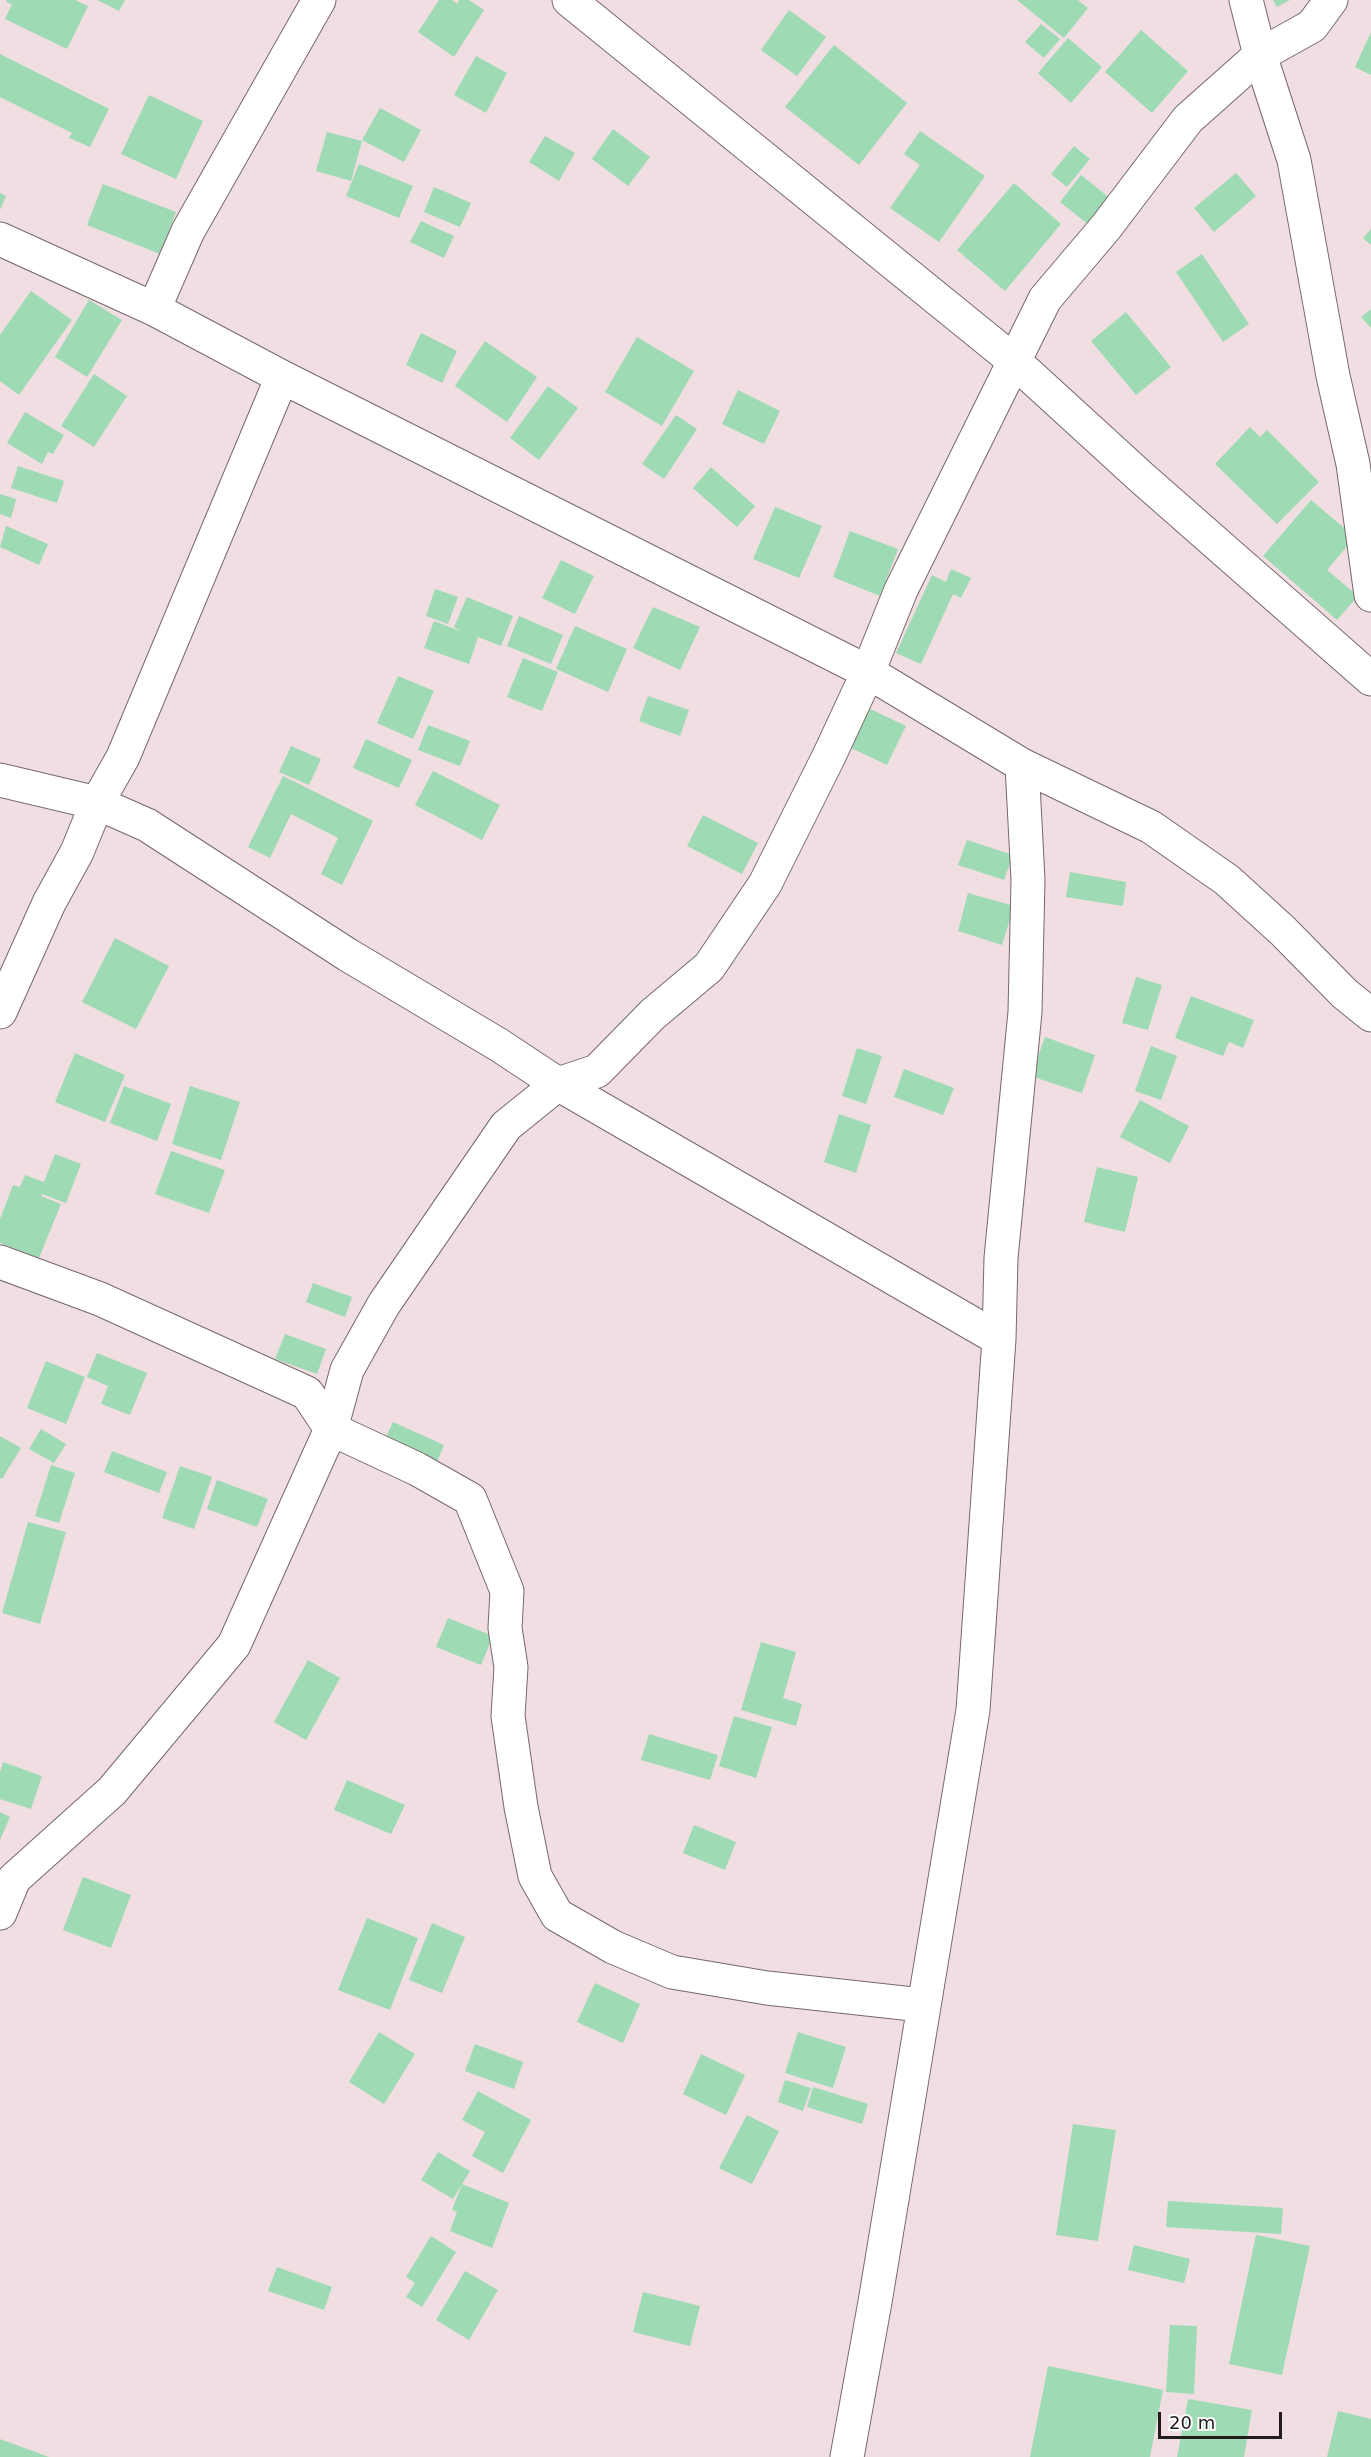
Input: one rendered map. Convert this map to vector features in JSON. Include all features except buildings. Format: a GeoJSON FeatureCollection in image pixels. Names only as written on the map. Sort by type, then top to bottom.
{"type":"FeatureCollection","features":[{"type":"Feature","properties":{"kind":"street"},"geometry":{"type":"LineString","coordinates":[[154,309],[188,231],[320,0]]}},
{"type":"Feature","properties":{"kind":"street"},"geometry":{"type":"LineString","coordinates":[[570,0],[1014,361],[1142,478],[1371,679]]}},
{"type":"Feature","properties":{"kind":"street"},"geometry":{"type":"LineString","coordinates":[[1246,0],[1260,55],[1294,160],[1334,376],[1353,464],[1371,595]]}},
{"type":"Feature","properties":{"kind":"street"},"geometry":{"type":"LineString","coordinates":[[0,1913],[14,1879],[111,1791],[234,1644],[331,1430],[347,1370],[384,1304],[506,1126],[558,1084],[597,1071],[653,1014],[709,967],[765,884],[829,756],[868,672],[902,590],[1046,299],[1106,227],[1188,119],[1260,55],[1312,26],[1331,0]]}},
{"type":"Feature","properties":{"kind":"street"},"geometry":{"type":"LineString","coordinates":[[0,239],[154,309],[282,377],[868,672],[1022,765],[1151,827],[1227,880],[1283,931],[1345,994],[1371,1015]]}},
{"type":"Feature","properties":{"kind":"street"},"geometry":{"type":"LineString","coordinates":[[0,1012],[49,903],[77,852],[97,803],[123,757],[282,377]]}},
{"type":"Feature","properties":{"kind":"street"},"geometry":{"type":"LineString","coordinates":[[847,2457],[875,2302],[922,2005],[973,1710],[999,1339],[1003,1235],[1025,1012],[1028,880],[1022,765]]}},
{"type":"Feature","properties":{"kind":"street"},"geometry":{"type":"LineString","coordinates":[[0,780],[97,803],[147,825],[348,955],[499,1045],[558,1084],[999,1339]]}},
{"type":"Feature","properties":{"kind":"street"},"geometry":{"type":"LineString","coordinates":[[0,1262],[100,1299],[307,1393],[331,1430],[417,1469],[470,1499],[507,1591],[505,1628],[511,1667],[508,1716],[521,1807],[534,1876],[557,1915],[613,1947],[672,1972],[767,1989],[922,2005]]}}]}
